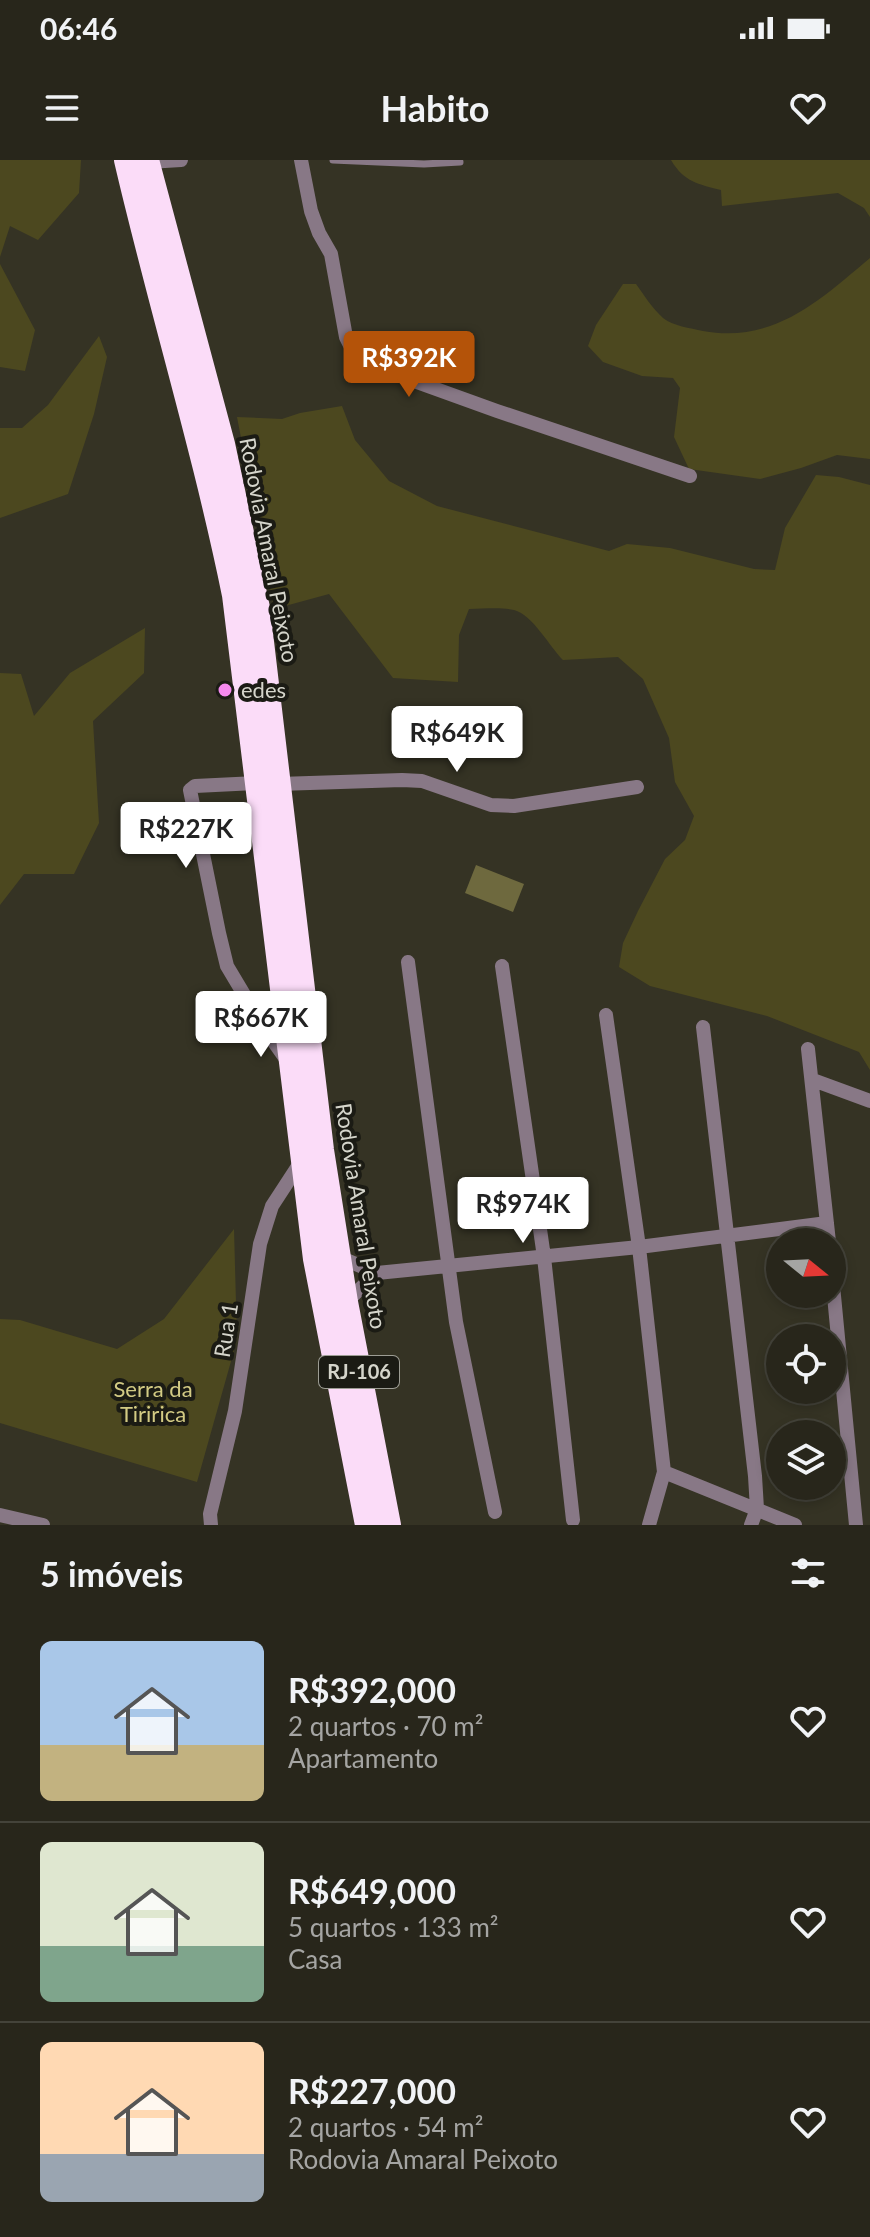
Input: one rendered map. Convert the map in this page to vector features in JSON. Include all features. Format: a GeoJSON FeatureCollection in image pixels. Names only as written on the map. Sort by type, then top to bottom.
{"type":"FeatureCollection","features":[{"type":"Feature","properties":{"kind":"highway","name":"Rodovia Amaral Peixoto"},"geometry":{"type":"LineString","coordinates":[[140,161],[234,595],[268,783],[346,1302],[389,1525]]}},
{"type":"Feature","properties":{"kind":"highway","name":"Rodovia Amaral Peixoto"},"geometry":{"type":"LineString","coordinates":[[268,783],[284,1008],[315,1259],[367,1525]]}},
{"type":"Feature","properties":{"kind":"street"},"geometry":{"type":"LineString","coordinates":[[140,161],[181,160]]}},
{"type":"Feature","properties":{"kind":"street"},"geometry":{"type":"LineString","coordinates":[[301,160],[311,211],[331,254],[346,337],[355,355],[364,363],[690,476]]}},
{"type":"Feature","properties":{"kind":"street"},"geometry":{"type":"LineString","coordinates":[[291,1066],[227,966],[190,790],[195,786],[268,783],[422,781],[491,805],[514,806],[637,787]]}},
{"type":"Feature","properties":{"kind":"street"},"geometry":{"type":"LineString","coordinates":[[408,962],[456,1322],[495,1512]]}},
{"type":"Feature","properties":{"kind":"street"},"geometry":{"type":"LineString","coordinates":[[502,966],[544,1257],[573,1520]]}},
{"type":"Feature","properties":{"kind":"street"},"geometry":{"type":"LineString","coordinates":[[264,1028],[284,1008]]}},
{"type":"Feature","properties":{"kind":"street"},"geometry":{"type":"LineString","coordinates":[[606,1015],[639,1247],[664,1472],[649,1525]]}},
{"type":"Feature","properties":{"kind":"street"},"geometry":{"type":"LineString","coordinates":[[703,1027],[757,1509],[751,1525]]}},
{"type":"Feature","properties":{"kind":"street"},"geometry":{"type":"LineString","coordinates":[[808,1049],[828,1228]]}},
{"type":"Feature","properties":{"kind":"street"},"geometry":{"type":"LineString","coordinates":[[813,1080],[870,1101]]}},
{"type":"Feature","properties":{"kind":"street","name":"Rua 1"},"geometry":{"type":"LineString","coordinates":[[208,1521],[235,1411],[260,1244],[272,1206],[302,1159]]}},
{"type":"Feature","properties":{"kind":"street"},"geometry":{"type":"LineString","coordinates":[[339,1257],[377,1273],[639,1247],[827,1223]]}},
{"type":"Feature","properties":{"kind":"street"},"geometry":{"type":"LineString","coordinates":[[346,1302],[377,1273]]}},
{"type":"Feature","properties":{"kind":"street"},"geometry":{"type":"LineString","coordinates":[[835,1308],[856,1525]]}},
{"type":"Feature","properties":{"kind":"street"},"geometry":{"type":"LineString","coordinates":[[664,1472],[795,1525]]}},
{"type":"Feature","properties":{"kind":"street"},"geometry":{"type":"LineString","coordinates":[[0,1515],[43,1525]]}},
{"type":"Feature","properties":{"kind":"lane"},"geometry":{"type":"LineString","coordinates":[[333,160],[424,164],[460,162]]}},
{"type":"Feature","properties":{"kind":"green space"},"geometry":{"type":"Polygon","coordinates":[[[0,160],[81,160],[79,193],[38,240],[10,226],[0,257],[0,160]]]}},
{"type":"Feature","properties":{"kind":"green space"},"geometry":{"type":"Polygon","coordinates":[[[671,160],[870,160],[870,217],[864,208],[838,193],[722,206],[721,190],[686,178],[671,160]]]}},
{"type":"Feature","properties":{"kind":"green space"},"geometry":{"type":"Polygon","coordinates":[[[870,258],[870,459],[837,455],[760,479],[689,469],[674,437],[680,388],[673,378],[642,376],[603,362],[588,346],[596,325],[623,284],[636,284],[659,314],[677,325],[703,331],[752,331],[774,325],[814,303],[870,258]]]}},
{"type":"Feature","properties":{"kind":"green space"},"geometry":{"type":"Polygon","coordinates":[[[0,264],[35,330],[25,371],[0,367],[0,264]]]}},
{"type":"Feature","properties":{"kind":"green space"},"geometry":{"type":"Polygon","coordinates":[[[99,336],[107,357],[94,414],[68,494],[0,518],[0,428],[22,428],[48,405],[99,336]]]}},
{"type":"Feature","properties":{"kind":"green space"},"geometry":{"type":"Polygon","coordinates":[[[342,406],[355,440],[389,481],[437,506],[609,551],[627,544],[670,548],[754,569],[775,570],[785,528],[816,475],[870,485],[870,1070],[859,1052],[767,1016],[650,986],[619,967],[623,943],[638,911],[665,859],[685,840],[694,816],[675,782],[669,738],[643,679],[618,657],[563,660],[521,613],[503,609],[469,609],[459,635],[458,682],[393,678],[329,594],[274,609],[237,417],[282,419],[342,406]]]}},
{"type":"Feature","properties":{"kind":"green space"},"geometry":{"type":"Polygon","coordinates":[[[145,628],[144,673],[93,721],[99,823],[74,874],[24,874],[0,905],[0,673],[21,674],[34,716],[70,673],[145,628]]]}},
{"type":"Feature","properties":{"kind":"green space","name":"Serra da Tiririca"},"geometry":{"type":"Polygon","coordinates":[[[234,1229],[237,1340],[197,1482],[0,1423],[0,1319],[20,1320],[117,1349],[164,1319],[234,1229]]]}},
{"type":"Feature","properties":{"kind":"shaded area"},"geometry":{"type":"Polygon","coordinates":[[[476,865],[524,884],[513,912],[465,893],[476,865]]]}},
{"type":"Feature","properties":{"kind":"place","name":"edes"},"geometry":{"type":"Point","coordinates":[225,690]}}]}
